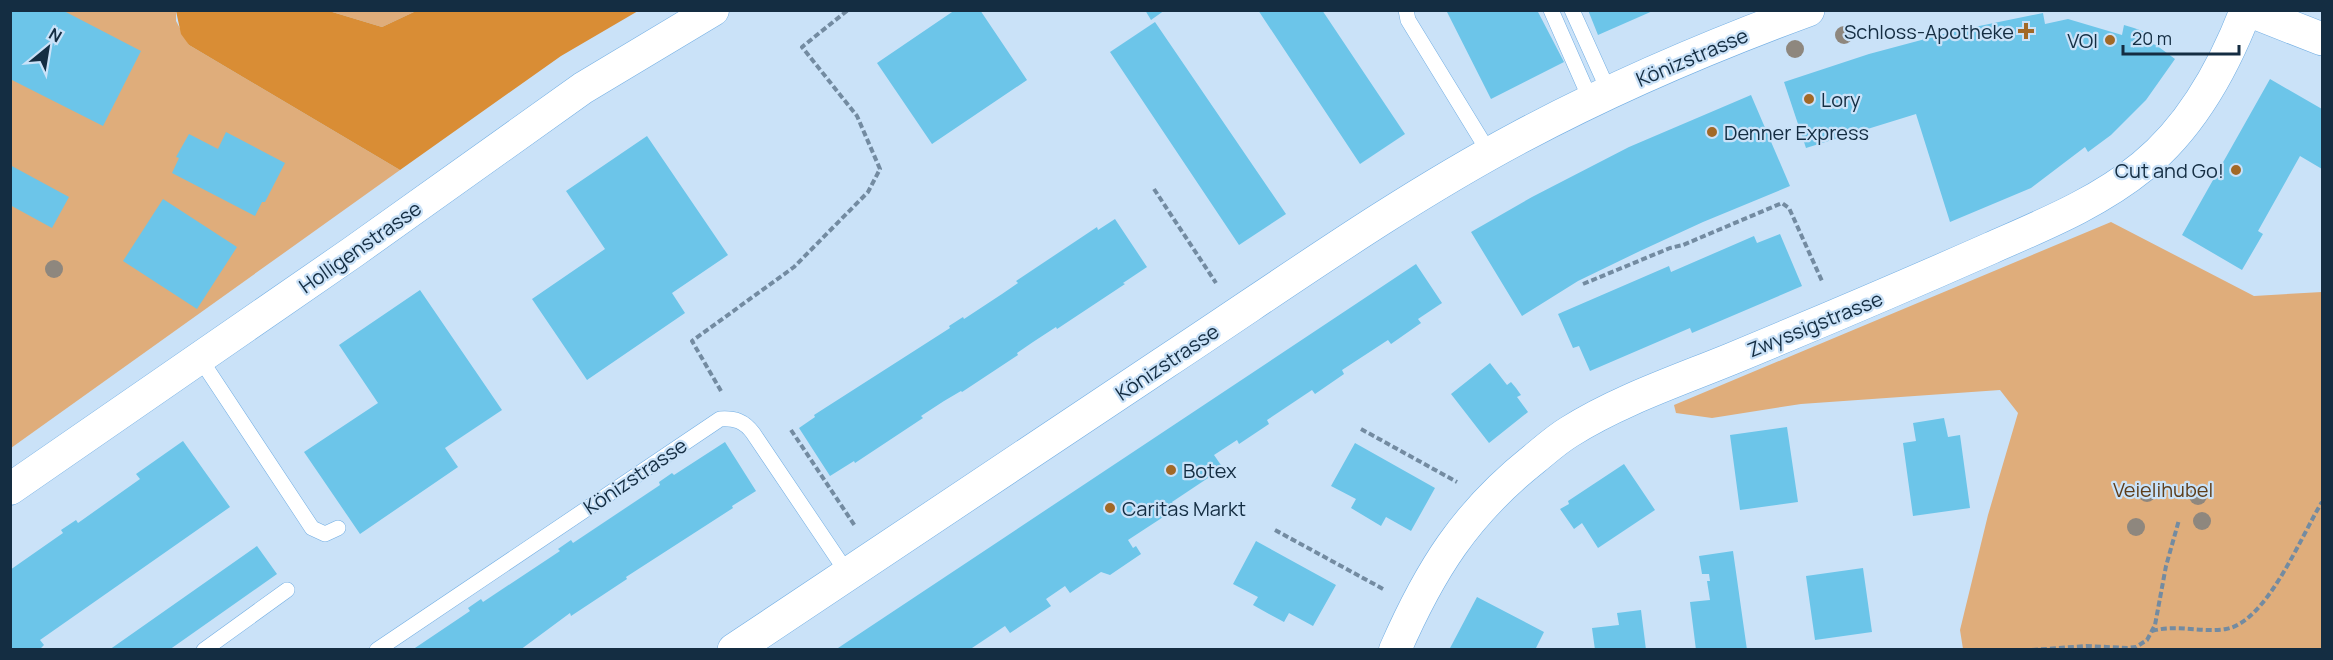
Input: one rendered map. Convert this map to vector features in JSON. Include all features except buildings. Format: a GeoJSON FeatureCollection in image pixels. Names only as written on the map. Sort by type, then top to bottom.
{"type":"FeatureCollection","features":[{"type":"Feature","properties":{"kind":"main road","name":"Könizstrasse"},"geometry":{"type":"LineString","coordinates":[[734,650],[1331,252],[1490,154],[1600,97],[1696,54],[1808,10]]}},
{"type":"Feature","properties":{"kind":"main road"},"geometry":{"type":"LineString","coordinates":[[2247,10],[2322,39]]}},
{"type":"Feature","properties":{"kind":"street","name":"Holligenstrasse"},"geometry":{"type":"LineString","coordinates":[[10,489],[362,245],[583,88],[713,10]]}},
{"type":"Feature","properties":{"kind":"street","name":"Zwyssigstrasse"},"geometry":{"type":"LineString","coordinates":[[1395,650],[1413,607],[1431,574],[1467,522],[1510,477],[1568,432],[1630,400],[1897,290],[2093,200],[2145,165],[2186,120],[2230,50],[2247,10]]}},
{"type":"Feature","properties":{"kind":"lane"},"geometry":{"type":"LineString","coordinates":[[1406,10],[1408,20],[1490,154]]}},
{"type":"Feature","properties":{"kind":"lane"},"geometry":{"type":"LineString","coordinates":[[1551,10],[1600,97]]}},
{"type":"Feature","properties":{"kind":"lane"},"geometry":{"type":"LineString","coordinates":[[1572,10],[1600,97]]}},
{"type":"Feature","properties":{"kind":"lane"},"geometry":{"type":"LineString","coordinates":[[199,357],[312,528],[325,534],[338,528]]}},
{"type":"Feature","properties":{"kind":"lane","name":"Könizstrasse"},"geometry":{"type":"LineString","coordinates":[[377,650],[720,419],[738,420]]}},
{"type":"Feature","properties":{"kind":"lane"},"geometry":{"type":"LineString","coordinates":[[738,420],[753,433],[848,574]]}},
{"type":"Feature","properties":{"kind":"lane"},"geometry":{"type":"LineString","coordinates":[[204,650],[287,590]]}},
{"type":"Feature","properties":{"kind":"path"},"geometry":{"type":"LineString","coordinates":[[738,420],[692,341],[794,267],[868,192],[880,169],[857,116],[802,47],[848,10]]}},
{"type":"Feature","properties":{"kind":"path"},"geometry":{"type":"LineString","coordinates":[[1154,189],[1220,289]]}},
{"type":"Feature","properties":{"kind":"path"},"geometry":{"type":"LineString","coordinates":[[1582,284],[1670,248],[1683,245],[1782,202],[1789,208],[1823,284]]}},
{"type":"Feature","properties":{"kind":"path"},"geometry":{"type":"LineString","coordinates":[[1361,429],[1446,476]]}},
{"type":"Feature","properties":{"kind":"path"},"geometry":{"type":"LineString","coordinates":[[790,430],[857,529]]}},
{"type":"Feature","properties":{"kind":"path"},"geometry":{"type":"LineString","coordinates":[[2152,631],[2178,627],[2216,630],[2230,628],[2252,616],[2275,586],[2322,502]]}},
{"type":"Feature","properties":{"kind":"path"},"geometry":{"type":"LineString","coordinates":[[2032,650],[2086,646],[2127,648],[2136,647],[2147,640],[2152,631],[2179,520]]}},
{"type":"Feature","properties":{"kind":"path"},"geometry":{"type":"LineString","coordinates":[[1275,530],[1392,594]]}},
{"type":"Feature","properties":{"kind":"green space"},"geometry":{"type":"Polygon","coordinates":[[[11,11],[176,11],[176,21],[189,45],[400,170],[11,448],[11,11]]]}},
{"type":"Feature","properties":{"kind":"green space"},"geometry":{"type":"Polygon","coordinates":[[[329,11],[416,11],[382,27],[329,11]]]}},
{"type":"Feature","properties":{"kind":"green space","name":"Veielihubel"},"geometry":{"type":"Polygon","coordinates":[[[2111,222],[2254,296],[2322,292],[2322,649],[1963,649],[1960,630],[1988,515],[2018,413],[2000,390],[1801,404],[1712,418],[1676,413],[1674,405],[2111,222]]]}},
{"type":"Feature","properties":{"kind":"shaded area"},"geometry":{"type":"Polygon","coordinates":[[[176,11],[329,11],[382,27],[416,11],[638,11],[561,56],[400,170],[189,45],[181,34],[176,11]]]}},
{"type":"Feature","properties":{"kind":"place","name":"Schloss-Apotheke"},"geometry":{"type":"Point","coordinates":[2026,31]}},
{"type":"Feature","properties":{"kind":"place","name":"VOI"},"geometry":{"type":"Point","coordinates":[2110,40]}},
{"type":"Feature","properties":{"kind":"place","name":"Lory"},"geometry":{"type":"Point","coordinates":[1809,99]}},
{"type":"Feature","properties":{"kind":"place","name":"Denner Express"},"geometry":{"type":"Point","coordinates":[1712,132]}},
{"type":"Feature","properties":{"kind":"place","name":"Cut and Go!"},"geometry":{"type":"Point","coordinates":[2236,170]}},
{"type":"Feature","properties":{"kind":"place","name":"Botex"},"geometry":{"type":"Point","coordinates":[1171,470]}},
{"type":"Feature","properties":{"kind":"place","name":"Caritas Markt"},"geometry":{"type":"Point","coordinates":[1110,508]}}]}
